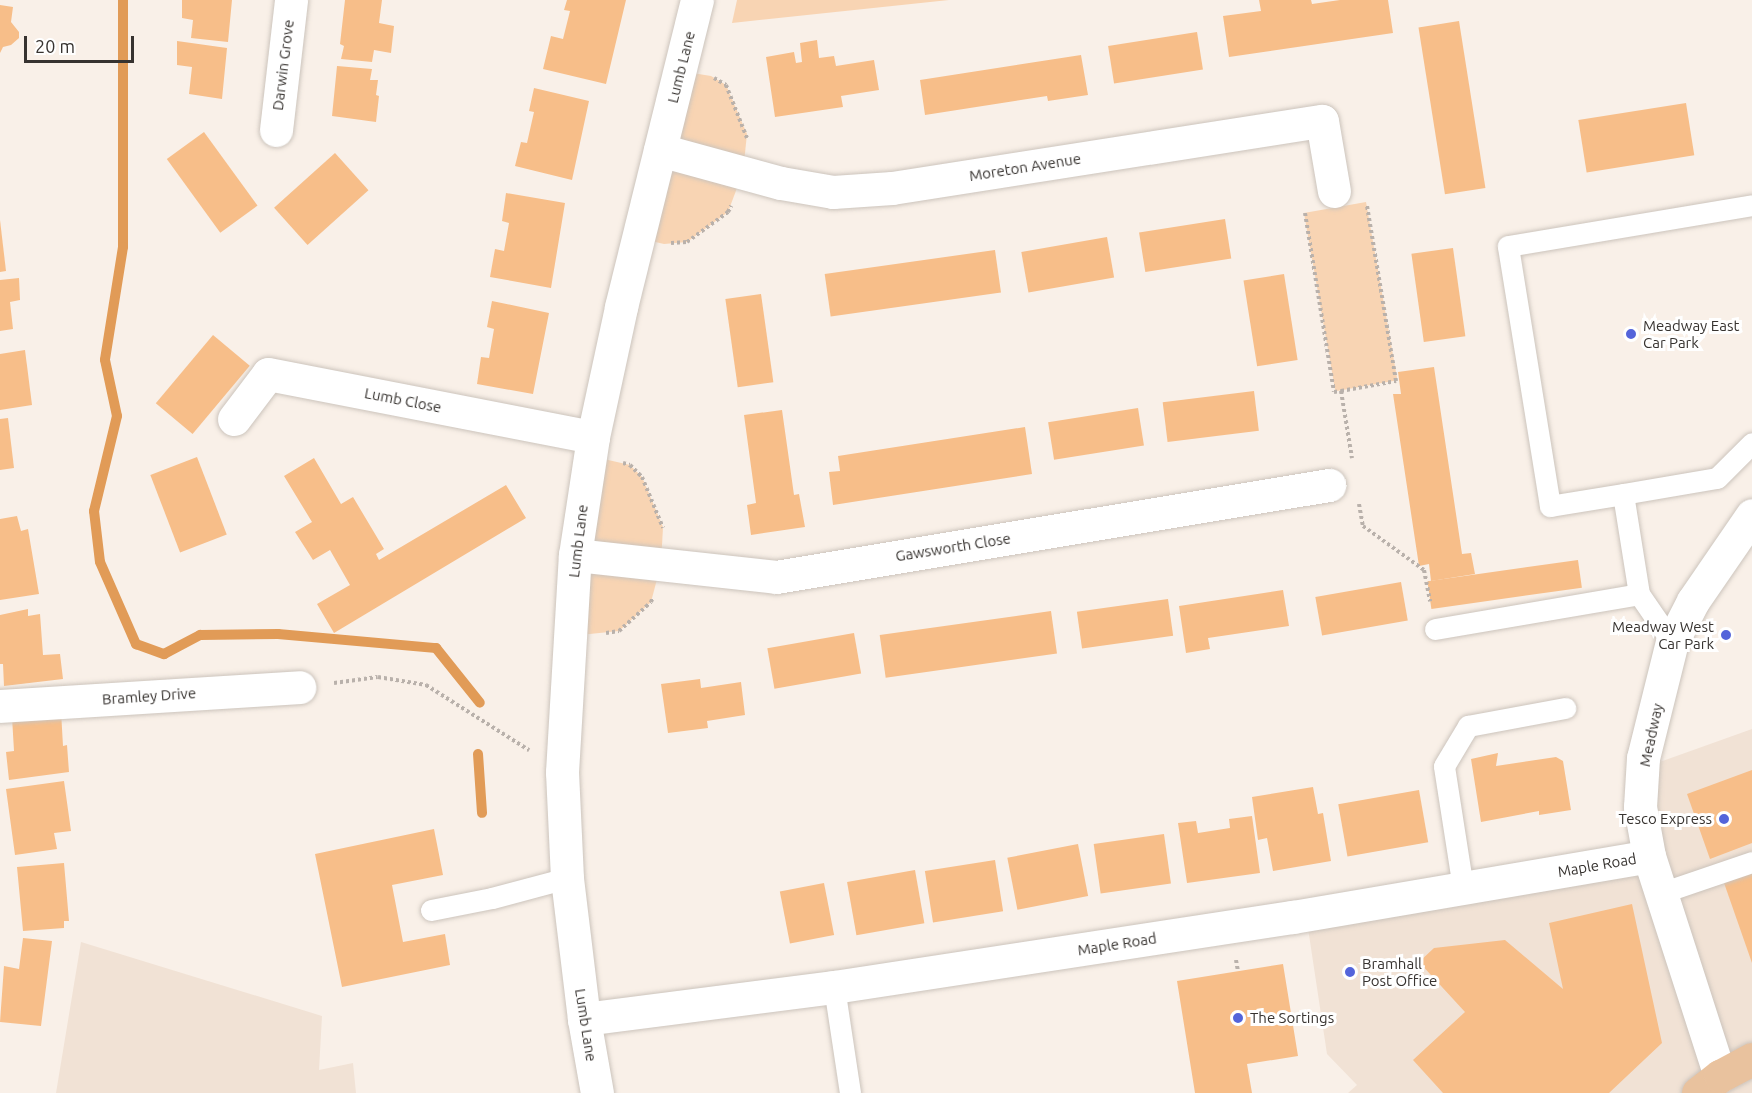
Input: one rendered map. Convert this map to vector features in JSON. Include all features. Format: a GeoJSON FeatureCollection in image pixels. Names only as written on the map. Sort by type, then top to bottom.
{"type":"FeatureCollection","features":[{"type":"Feature","properties":{"kind":"main road"},"geometry":{"type":"LineString","coordinates":[[1709,1084],[1752,1059]]}},
{"type":"Feature","properties":{"kind":"street","name":"Darwin Grove"},"geometry":{"type":"LineString","coordinates":[[276,130],[291,0]]}},
{"type":"Feature","properties":{"kind":"street","name":"Lumb Lane"},"geometry":{"type":"LineString","coordinates":[[597,1093],[584,1019],[567,878],[562,772],[575,555],[593,436],[621,307],[697,0]]}},
{"type":"Feature","properties":{"kind":"street","name":"Moreton Avenue"},"geometry":{"type":"LineString","coordinates":[[660,150],[781,183],[833,192],[892,188],[1322,121],[1335,201]]}},
{"type":"Feature","properties":{"kind":"street","name":"Lumb Close"},"geometry":{"type":"LineString","coordinates":[[234,419],[268,374],[593,436]]}},
{"type":"Feature","properties":{"kind":"street","name":"Gawsworth Close"},"geometry":{"type":"LineString","coordinates":[[575,555],[776,577],[1347,482]]}},
{"type":"Feature","properties":{"kind":"street","name":"Meadway"},"geometry":{"type":"LineString","coordinates":[[1709,1084],[1661,893],[1649,856],[1640,807],[1643,758],[1672,642],[1693,601],[1752,515]]}},
{"type":"Feature","properties":{"kind":"street","name":"Bramley Drive"},"geometry":{"type":"LineString","coordinates":[[0,706],[299,687]]}},
{"type":"Feature","properties":{"kind":"street","name":"Maple Road"},"geometry":{"type":"LineString","coordinates":[[584,1019],[834,987],[1293,917],[1649,856]]}},
{"type":"Feature","properties":{"kind":"lane"},"geometry":{"type":"LineString","coordinates":[[1752,205],[1508,246],[1550,506],[1717,478],[1752,443]]}},
{"type":"Feature","properties":{"kind":"lane"},"geometry":{"type":"LineString","coordinates":[[1623,494],[1639,594],[1672,642]]}},
{"type":"Feature","properties":{"kind":"lane"},"geometry":{"type":"LineString","coordinates":[[1435,629],[1639,594]]}},
{"type":"Feature","properties":{"kind":"lane"},"geometry":{"type":"LineString","coordinates":[[1463,888],[1444,766],[1468,726],[1565,708]]}},
{"type":"Feature","properties":{"kind":"lane"},"geometry":{"type":"LineString","coordinates":[[1661,893],[1752,862]]}},
{"type":"Feature","properties":{"kind":"lane"},"geometry":{"type":"LineString","coordinates":[[431,910],[492,898],[567,878]]}},
{"type":"Feature","properties":{"kind":"lane"},"geometry":{"type":"LineString","coordinates":[[834,987],[850,1093]]}},
{"type":"Feature","properties":{"kind":"path"},"geometry":{"type":"LineString","coordinates":[[1335,201],[1366,202],[1396,381],[1334,392],[1304,211],[1335,201]]}},
{"type":"Feature","properties":{"kind":"path"},"geometry":{"type":"LineString","coordinates":[[1341,391],[1347,482],[1363,526],[1424,570],[1435,629]]}},
{"type":"Feature","properties":{"kind":"path"},"geometry":{"type":"LineString","coordinates":[[299,687],[378,678],[426,685],[562,772]]}},
{"type":"Feature","properties":{"kind":"shaded area"},"geometry":{"type":"Polygon","coordinates":[[[737,0],[949,0],[732,23],[737,0]]]}},
{"type":"Feature","properties":{"kind":"shaded area"},"geometry":{"type":"Polygon","coordinates":[[[680,71],[711,76],[726,85],[747,134],[743,172],[728,212],[687,242],[664,244],[638,238],[680,71]]]}},
{"type":"Feature","properties":{"kind":"shaded area"},"geometry":{"type":"Polygon","coordinates":[[[1366,202],[1397,380],[1335,391],[1304,213],[1366,202]]]}},
{"type":"Feature","properties":{"kind":"shaded area"},"geometry":{"type":"Polygon","coordinates":[[[591,456],[630,465],[642,477],[663,527],[661,564],[651,602],[619,631],[570,636],[591,456]]]}},
{"type":"Feature","properties":{"kind":"shaded area"},"geometry":{"type":"Polygon","coordinates":[[[1752,729],[1752,1093],[1348,1093],[1357,1085],[1327,1054],[1306,915],[1648,856],[1643,768],[1752,729]]]}},
{"type":"Feature","properties":{"kind":"shaded area"},"geometry":{"type":"Polygon","coordinates":[[[81,942],[322,1016],[319,1070],[353,1063],[356,1093],[56,1093],[81,942]]]}},
{"type":"Feature","properties":{"kind":"building"},"geometry":{"type":"Polygon","coordinates":[[[182,0],[232,0],[228,42],[191,38],[193,20],[182,18],[182,0]]]}},
{"type":"Feature","properties":{"kind":"building"},"geometry":{"type":"Polygon","coordinates":[[[345,0],[382,0],[379,23],[394,26],[391,53],[374,50],[372,62],[341,59],[344,46],[340,44],[345,0]]]}},
{"type":"Feature","properties":{"kind":"building"},"geometry":{"type":"Polygon","coordinates":[[[567,0],[626,0],[606,84],[543,69],[551,36],[563,39],[570,11],[564,10],[567,0]]]}},
{"type":"Feature","properties":{"kind":"building"},"geometry":{"type":"Polygon","coordinates":[[[1259,0],[1311,0],[1312,4],[1340,0],[1388,0],[1393,33],[1229,57],[1223,16],[1261,11],[1259,0]]]}},
{"type":"Feature","properties":{"kind":"building"},"geometry":{"type":"Polygon","coordinates":[[[0,5],[13,7],[11,22],[19,32],[19,38],[11,45],[3,47],[0,53],[0,5]]]}},
{"type":"Feature","properties":{"kind":"building"},"geometry":{"type":"Polygon","coordinates":[[[1459,21],[1485,188],[1445,194],[1419,27],[1459,21]]]}},
{"type":"Feature","properties":{"kind":"building"},"geometry":{"type":"Polygon","coordinates":[[[1197,32],[1203,70],[1114,84],[1108,46],[1197,32]]]}},
{"type":"Feature","properties":{"kind":"building"},"geometry":{"type":"Polygon","coordinates":[[[817,40],[819,58],[834,56],[836,66],[874,60],[879,90],[841,96],[843,107],[775,117],[766,57],[794,52],[796,63],[802,62],[800,43],[817,40]]]}},
{"type":"Feature","properties":{"kind":"building"},"geometry":{"type":"Polygon","coordinates":[[[177,41],[227,48],[222,99],[189,94],[192,67],[177,65],[177,41]]]}},
{"type":"Feature","properties":{"kind":"building"},"geometry":{"type":"Polygon","coordinates":[[[1081,55],[1088,95],[1048,101],[1047,96],[925,115],[920,80],[1081,55]]]}},
{"type":"Feature","properties":{"kind":"building"},"geometry":{"type":"Polygon","coordinates":[[[337,66],[372,69],[370,80],[378,80],[376,122],[332,116],[337,66]]]}},
{"type":"Feature","properties":{"kind":"building"},"geometry":{"type":"Polygon","coordinates":[[[534,88],[589,101],[572,180],[515,166],[521,142],[527,143],[534,112],[529,111],[534,88]]]}},
{"type":"Feature","properties":{"kind":"building"},"geometry":{"type":"Polygon","coordinates":[[[1686,103],[1694,155],[1587,172],[1578,120],[1686,103]]]}},
{"type":"Feature","properties":{"kind":"building"},"geometry":{"type":"Polygon","coordinates":[[[204,132],[257,206],[220,233],[167,159],[204,132]]]}},
{"type":"Feature","properties":{"kind":"building"},"geometry":{"type":"Polygon","coordinates":[[[335,153],[368,190],[308,245],[274,208],[335,153]]]}},
{"type":"Feature","properties":{"kind":"building"},"geometry":{"type":"Polygon","coordinates":[[[506,193],[565,203],[551,288],[490,277],[495,249],[504,251],[509,223],[502,221],[506,193]]]}},
{"type":"Feature","properties":{"kind":"building"},"geometry":{"type":"Polygon","coordinates":[[[1225,219],[1231,259],[1145,272],[1139,233],[1225,219]]]}},
{"type":"Feature","properties":{"kind":"building"},"geometry":{"type":"Polygon","coordinates":[[[0,220],[6,271],[0,272],[0,220]]]}},
{"type":"Feature","properties":{"kind":"building"},"geometry":{"type":"Polygon","coordinates":[[[1107,237],[1114,277],[1028,292],[1021,252],[1107,237]]]}},
{"type":"Feature","properties":{"kind":"building"},"geometry":{"type":"Polygon","coordinates":[[[1453,248],[1465,336],[1424,342],[1411,254],[1453,248]]]}},
{"type":"Feature","properties":{"kind":"building"},"geometry":{"type":"Polygon","coordinates":[[[995,250],[1001,293],[831,317],[825,274],[995,250]]]}},
{"type":"Feature","properties":{"kind":"building"},"geometry":{"type":"Polygon","coordinates":[[[1284,274],[1298,360],[1257,366],[1244,280],[1284,274]]]}},
{"type":"Feature","properties":{"kind":"building"},"geometry":{"type":"Polygon","coordinates":[[[19,278],[20,300],[10,302],[13,329],[0,331],[0,280],[19,278]]]}},
{"type":"Feature","properties":{"kind":"building"},"geometry":{"type":"Polygon","coordinates":[[[761,294],[773,382],[738,387],[725,299],[761,294]]]}},
{"type":"Feature","properties":{"kind":"building"},"geometry":{"type":"Polygon","coordinates":[[[492,301],[549,313],[533,394],[477,384],[481,357],[489,358],[494,329],[487,327],[492,301]]]}},
{"type":"Feature","properties":{"kind":"building"},"geometry":{"type":"Polygon","coordinates":[[[213,335],[250,366],[193,434],[156,403],[213,335]]]}},
{"type":"Feature","properties":{"kind":"building"},"geometry":{"type":"Polygon","coordinates":[[[25,350],[32,405],[0,410],[0,354],[25,350]]]}},
{"type":"Feature","properties":{"kind":"building"},"geometry":{"type":"Polygon","coordinates":[[[1434,367],[1462,554],[1471,553],[1475,574],[1431,581],[1429,564],[1419,566],[1393,394],[1401,394],[1398,372],[1434,367]]]}},
{"type":"Feature","properties":{"kind":"building"},"geometry":{"type":"Polygon","coordinates":[[[1254,391],[1259,431],[1168,442],[1163,402],[1254,391]]]}},
{"type":"Feature","properties":{"kind":"building"},"geometry":{"type":"Polygon","coordinates":[[[1138,408],[1144,446],[1054,460],[1048,422],[1138,408]]]}},
{"type":"Feature","properties":{"kind":"building"},"geometry":{"type":"Polygon","coordinates":[[[782,410],[794,495],[799,494],[805,527],[751,535],[747,505],[756,503],[744,415],[782,410]]]}},
{"type":"Feature","properties":{"kind":"building"},"geometry":{"type":"Polygon","coordinates":[[[8,418],[14,468],[0,470],[0,419],[8,418]]]}},
{"type":"Feature","properties":{"kind":"building"},"geometry":{"type":"Polygon","coordinates":[[[1025,427],[1032,474],[833,505],[829,472],[840,471],[838,456],[1025,427]]]}},
{"type":"Feature","properties":{"kind":"building"},"geometry":{"type":"Polygon","coordinates":[[[197,457],[227,534],[180,552],[150,475],[197,457]]]}},
{"type":"Feature","properties":{"kind":"building"},"geometry":{"type":"Polygon","coordinates":[[[314,458],[341,504],[353,497],[384,549],[376,554],[379,560],[506,485],[526,518],[334,633],[317,604],[350,585],[330,550],[313,560],[295,532],[312,522],[284,476],[314,458]]]}},
{"type":"Feature","properties":{"kind":"building"},"geometry":{"type":"Polygon","coordinates":[[[17,516],[21,531],[28,529],[39,594],[0,600],[0,519],[17,516]]]}},
{"type":"Feature","properties":{"kind":"building"},"geometry":{"type":"Polygon","coordinates":[[[1578,560],[1582,588],[1431,609],[1427,581],[1578,560]]]}},
{"type":"Feature","properties":{"kind":"building"},"geometry":{"type":"Polygon","coordinates":[[[1401,582],[1408,620],[1322,636],[1315,597],[1401,582]]]}},
{"type":"Feature","properties":{"kind":"building"},"geometry":{"type":"Polygon","coordinates":[[[1283,590],[1289,626],[1208,638],[1210,649],[1186,653],[1179,606],[1283,590]]]}},
{"type":"Feature","properties":{"kind":"building"},"geometry":{"type":"Polygon","coordinates":[[[1168,599],[1173,636],[1082,648],[1077,612],[1168,599]]]}},
{"type":"Feature","properties":{"kind":"building"},"geometry":{"type":"Polygon","coordinates":[[[28,609],[28,616],[40,614],[43,655],[60,654],[63,679],[4,686],[3,664],[0,664],[0,615],[28,609]]]}},
{"type":"Feature","properties":{"kind":"building"},"geometry":{"type":"Polygon","coordinates":[[[1051,611],[1057,654],[886,678],[880,635],[1051,611]]]}},
{"type":"Feature","properties":{"kind":"building"},"geometry":{"type":"Polygon","coordinates":[[[854,633],[861,673],[774,689],[767,648],[854,633]]]}},
{"type":"Feature","properties":{"kind":"building"},"geometry":{"type":"Polygon","coordinates":[[[700,679],[701,688],[741,682],[745,715],[707,721],[708,728],[668,733],[661,684],[700,679]]]}},
{"type":"Feature","properties":{"kind":"building"},"geometry":{"type":"Polygon","coordinates":[[[61,711],[63,746],[67,745],[69,772],[9,780],[6,752],[14,751],[12,717],[61,711]]]}},
{"type":"Feature","properties":{"kind":"building"},"geometry":{"type":"Polygon","coordinates":[[[1498,753],[1496,766],[1556,757],[1563,761],[1571,810],[1539,815],[1539,811],[1481,822],[1471,759],[1498,753]]]}},
{"type":"Feature","properties":{"kind":"building","name":"Tesco Express"},"geometry":{"type":"Polygon","coordinates":[[[1752,770],[1752,843],[1710,859],[1687,794],[1752,770]]]}},
{"type":"Feature","properties":{"kind":"building"},"geometry":{"type":"Polygon","coordinates":[[[64,781],[71,831],[54,833],[57,849],[15,855],[6,789],[64,781]]]}},
{"type":"Feature","properties":{"kind":"building"},"geometry":{"type":"Polygon","coordinates":[[[1313,787],[1318,814],[1323,813],[1331,861],[1273,871],[1267,838],[1258,840],[1252,797],[1313,787]]]}},
{"type":"Feature","properties":{"kind":"building"},"geometry":{"type":"Polygon","coordinates":[[[1419,790],[1428,842],[1347,856],[1338,804],[1419,790]]]}},
{"type":"Feature","properties":{"kind":"building"},"geometry":{"type":"Polygon","coordinates":[[[1252,816],[1260,873],[1187,883],[1178,823],[1196,821],[1198,833],[1230,828],[1229,819],[1252,816]]]}},
{"type":"Feature","properties":{"kind":"building"},"geometry":{"type":"Polygon","coordinates":[[[434,829],[443,875],[392,885],[403,942],[445,934],[450,965],[342,987],[315,854],[434,829]]]}},
{"type":"Feature","properties":{"kind":"building"},"geometry":{"type":"Polygon","coordinates":[[[1164,834],[1171,884],[1101,893],[1094,844],[1164,834]]]}},
{"type":"Feature","properties":{"kind":"building"},"geometry":{"type":"Polygon","coordinates":[[[1078,844],[1088,896],[1017,910],[1007,858],[1078,844]]]}},
{"type":"Feature","properties":{"kind":"building"},"geometry":{"type":"Polygon","coordinates":[[[995,860],[1003,911],[933,922],[925,871],[995,860]]]}},
{"type":"Feature","properties":{"kind":"building"},"geometry":{"type":"Polygon","coordinates":[[[64,863],[69,921],[64,921],[64,928],[23,931],[17,867],[64,863]]]}},
{"type":"Feature","properties":{"kind":"building"},"geometry":{"type":"Polygon","coordinates":[[[915,870],[924,923],[856,935],[847,882],[915,870]]]}},
{"type":"Feature","properties":{"kind":"building"},"geometry":{"type":"Polygon","coordinates":[[[1752,870],[1752,963],[1723,880],[1752,870]]]}},
{"type":"Feature","properties":{"kind":"building"},"geometry":{"type":"Polygon","coordinates":[[[824,883],[834,935],[790,944],[780,892],[824,883]]]}},
{"type":"Feature","properties":{"kind":"building"},"geometry":{"type":"Polygon","coordinates":[[[1632,904],[1662,1043],[1609,1093],[1443,1093],[1413,1060],[1465,1012],[1419,962],[1434,948],[1505,940],[1563,989],[1549,923],[1632,904]]]}},
{"type":"Feature","properties":{"kind":"building"},"geometry":{"type":"Polygon","coordinates":[[[23,938],[52,941],[41,1026],[0,1022],[4,966],[19,969],[23,938]]]}},
{"type":"Feature","properties":{"kind":"building","name":"The Sortings"},"geometry":{"type":"Polygon","coordinates":[[[1283,964],[1298,1056],[1247,1064],[1252,1093],[1195,1093],[1177,981],[1283,964]]]}},
{"type":"Feature","properties":{"kind":"waterway"},"geometry":{"type":"LineString","coordinates":[[123,0],[123,247],[105,360],[117,416],[94,511],[100,562],[136,644],[164,654],[200,635],[278,634],[436,648],[480,703]]}},
{"type":"Feature","properties":{"kind":"waterway"},"geometry":{"type":"LineString","coordinates":[[478,754],[482,813]]}},
{"type":"Feature","properties":{"kind":"place","name":"Meadway East Car Park"},"geometry":{"type":"Point","coordinates":[1631,334]}},
{"type":"Feature","properties":{"kind":"place","name":"Meadway West Car Park"},"geometry":{"type":"Point","coordinates":[1726,635]}},
{"type":"Feature","properties":{"kind":"place","name":"Tesco Express"},"geometry":{"type":"Point","coordinates":[1724,819]}},
{"type":"Feature","properties":{"kind":"place","name":"Bramhall Post Office"},"geometry":{"type":"Point","coordinates":[1350,972]}},
{"type":"Feature","properties":{"kind":"place","name":"The Sortings"},"geometry":{"type":"Point","coordinates":[1238,1018]}}]}
